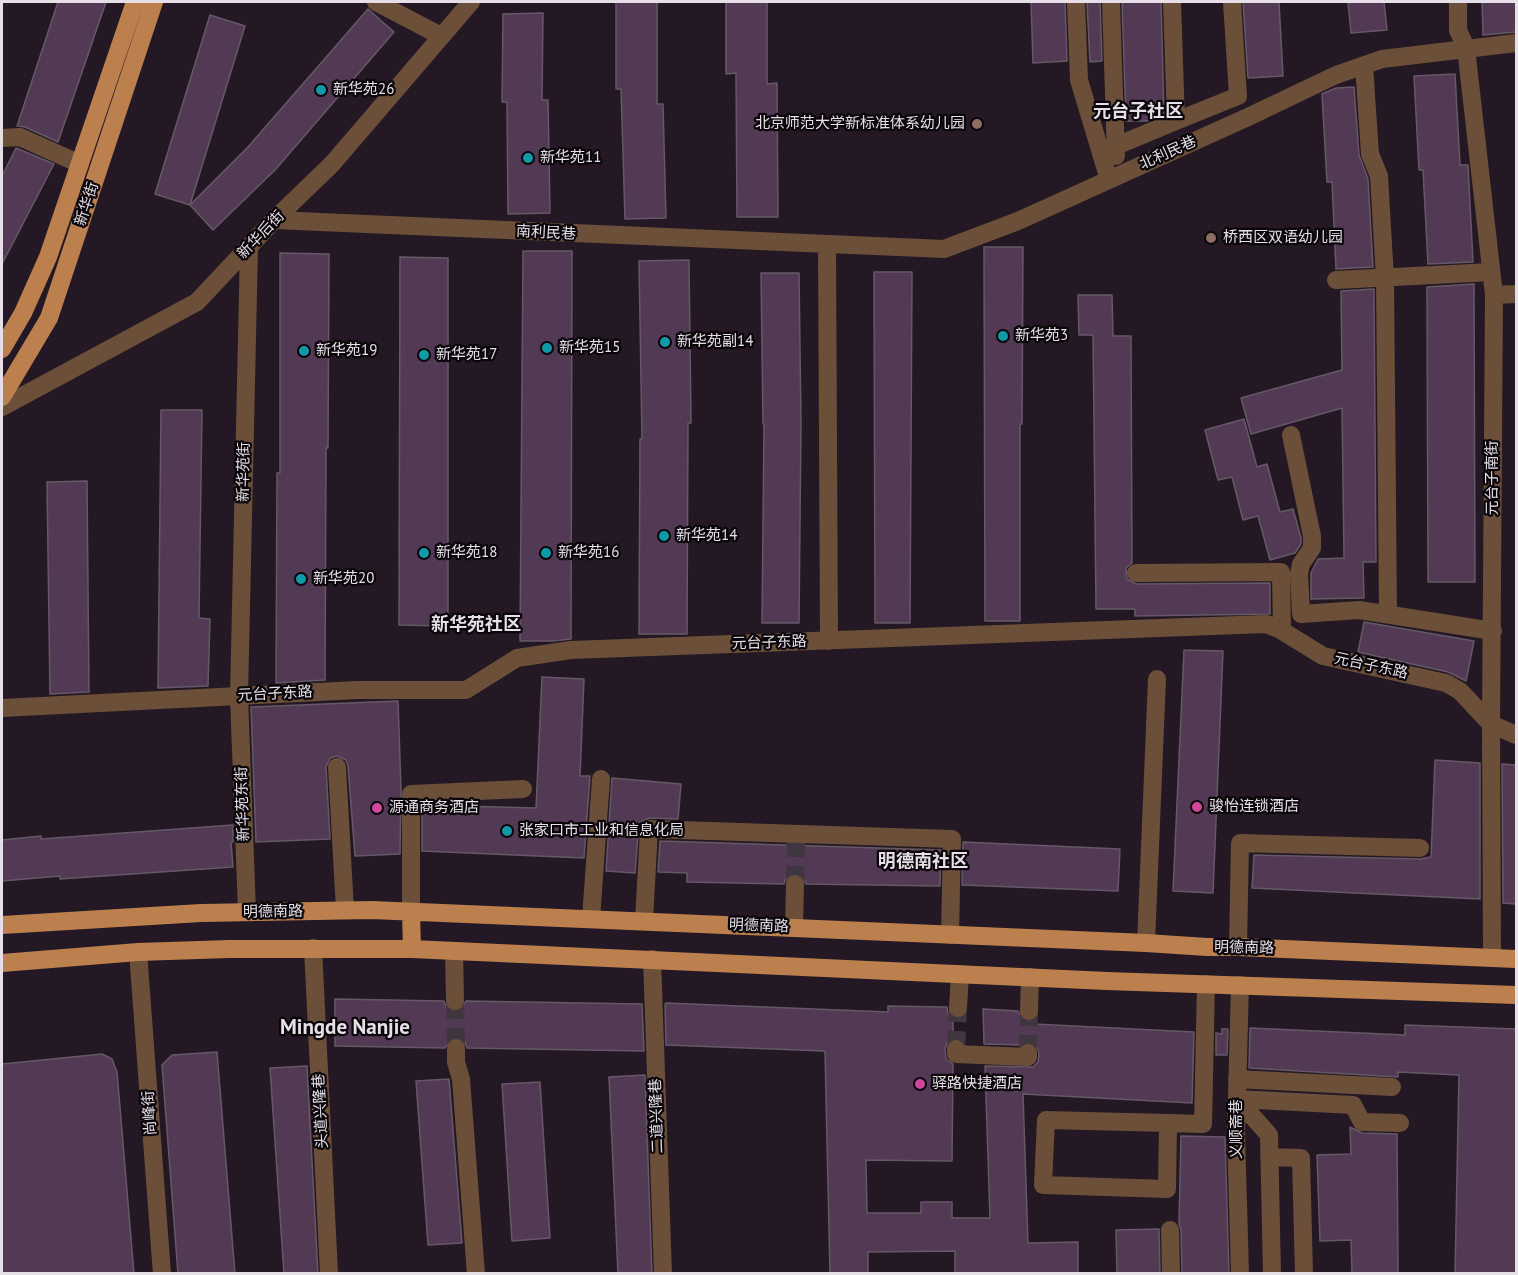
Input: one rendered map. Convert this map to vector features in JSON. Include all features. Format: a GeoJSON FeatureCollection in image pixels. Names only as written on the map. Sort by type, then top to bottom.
{"type":"FeatureCollection","features":[{"type":"Feature","properties":{"kind":"main road","name":"新华街"},"geometry":{"type":"LineString","coordinates":[[2,349],[23,313],[48,257],[135,2]]}},
{"type":"Feature","properties":{"kind":"main road","name":"新华街"},"geometry":{"type":"LineString","coordinates":[[2,397],[49,318],[154,2]]}},
{"type":"Feature","properties":{"kind":"main road","name":"明德南路"},"geometry":{"type":"LineString","coordinates":[[2,925],[247,912],[345,910],[1516,959]]}},
{"type":"Feature","properties":{"kind":"main road"},"geometry":{"type":"LineString","coordinates":[[411,912],[412,949]]}},
{"type":"Feature","properties":{"kind":"main road"},"geometry":{"type":"LineString","coordinates":[[2,963],[138,952],[313,948],[412,949],[1030,977],[1516,995]]}},
{"type":"Feature","properties":{"kind":"street"},"geometry":{"type":"LineString","coordinates":[[376,2],[441,36]]}},
{"type":"Feature","properties":{"kind":"street","name":"新华后街"},"geometry":{"type":"LineString","coordinates":[[2,407],[197,302],[274,220],[332,164],[471,2]]}},
{"type":"Feature","properties":{"kind":"street"},"geometry":{"type":"LineString","coordinates":[[1076,2],[1079,80],[1113,178]]}},
{"type":"Feature","properties":{"kind":"street"},"geometry":{"type":"LineString","coordinates":[[1111,2],[1116,146],[1113,178]]}},
{"type":"Feature","properties":{"kind":"street"},"geometry":{"type":"LineString","coordinates":[[1172,2],[1176,121]]}},
{"type":"Feature","properties":{"kind":"street"},"geometry":{"type":"LineString","coordinates":[[1116,146],[1238,96],[1233,2]]}},
{"type":"Feature","properties":{"kind":"street","name":"元台子南街"},"geometry":{"type":"LineString","coordinates":[[1458,2],[1458,30],[1466,48],[1494,295],[1492,958]]}},
{"type":"Feature","properties":{"kind":"street","name":"北利民巷"},"geometry":{"type":"LineString","coordinates":[[822,245],[944,249],[1018,221],[1336,75],[1382,59],[1516,43]]}},
{"type":"Feature","properties":{"kind":"street"},"geometry":{"type":"LineString","coordinates":[[1364,65],[1370,154],[1379,176],[1385,278],[1388,614]]}},
{"type":"Feature","properties":{"kind":"street"},"geometry":{"type":"LineString","coordinates":[[2,138],[20,137],[80,164]]}},
{"type":"Feature","properties":{"kind":"street","name":"南利民巷"},"geometry":{"type":"LineString","coordinates":[[274,220],[822,245]]}},
{"type":"Feature","properties":{"kind":"street"},"geometry":{"type":"LineString","coordinates":[[822,245],[829,641]]}},
{"type":"Feature","properties":{"kind":"street","name":"新华苑街"},"geometry":{"type":"LineString","coordinates":[[239,696],[249,248]]}},
{"type":"Feature","properties":{"kind":"street"},"geometry":{"type":"LineString","coordinates":[[1336,280],[1491,272]]}},
{"type":"Feature","properties":{"kind":"street"},"geometry":{"type":"LineString","coordinates":[[1494,295],[1516,294]]}},
{"type":"Feature","properties":{"kind":"street"},"geometry":{"type":"LineString","coordinates":[[1291,435],[1312,536],[1312,548],[1301,564],[1299,574],[1302,643]]}},
{"type":"Feature","properties":{"kind":"street"},"geometry":{"type":"LineString","coordinates":[[1136,573],[1281,572],[1282,631]]}},
{"type":"Feature","properties":{"kind":"street"},"geometry":{"type":"LineString","coordinates":[[1301,614],[1359,610],[1492,631]]}},
{"type":"Feature","properties":{"kind":"street","name":"元台子东路"},"geometry":{"type":"LineString","coordinates":[[2,708],[357,690],[466,690],[517,658],[571,650],[1266,624],[1323,656],[1446,683],[1460,691],[1491,724],[1516,735]]}},
{"type":"Feature","properties":{"kind":"street"},"geometry":{"type":"LineString","coordinates":[[1146,943],[1157,679]]}},
{"type":"Feature","properties":{"kind":"street","name":"新华苑东街"},"geometry":{"type":"LineString","coordinates":[[239,696],[247,912]]}},
{"type":"Feature","properties":{"kind":"street"},"geometry":{"type":"LineString","coordinates":[[337,767],[345,910]]}},
{"type":"Feature","properties":{"kind":"street"},"geometry":{"type":"LineString","coordinates":[[591,919],[601,778]]}},
{"type":"Feature","properties":{"kind":"street"},"geometry":{"type":"LineString","coordinates":[[411,912],[411,794],[523,789]]}},
{"type":"Feature","properties":{"kind":"street"},"geometry":{"type":"LineString","coordinates":[[645,921],[649,829],[796,837],[952,838],[950,935]]}},
{"type":"Feature","properties":{"kind":"street"},"geometry":{"type":"LineString","coordinates":[[1238,947],[1239,843],[1420,848]]}},
{"type":"Feature","properties":{"kind":"street"},"geometry":{"type":"LineString","coordinates":[[794,928],[795,884]]}},
{"type":"Feature","properties":{"kind":"street","name":"头道兴隆巷"},"geometry":{"type":"LineString","coordinates":[[313,948],[329,1274]]}},
{"type":"Feature","properties":{"kind":"street"},"geometry":{"type":"LineString","coordinates":[[454,951],[455,1001]]}},
{"type":"Feature","properties":{"kind":"street","name":"尚峰街"},"geometry":{"type":"LineString","coordinates":[[138,952],[162,1274]]}},
{"type":"Feature","properties":{"kind":"street","name":"二道兴隆巷"},"geometry":{"type":"LineString","coordinates":[[652,959],[663,1274]]}},
{"type":"Feature","properties":{"kind":"street"},"geometry":{"type":"LineString","coordinates":[[958,1008],[960,974]]}},
{"type":"Feature","properties":{"kind":"street"},"geometry":{"type":"LineString","coordinates":[[1029,1011],[1030,977]]}},
{"type":"Feature","properties":{"kind":"street"},"geometry":{"type":"LineString","coordinates":[[1168,1123],[1167,1189],[1043,1185],[1046,1120],[1168,1123],[1203,1124],[1206,984]]}},
{"type":"Feature","properties":{"kind":"street","name":"义顺斋巷"},"geometry":{"type":"LineString","coordinates":[[1240,985],[1237,1079],[1240,1274]]}},
{"type":"Feature","properties":{"kind":"street"},"geometry":{"type":"LineString","coordinates":[[456,1048],[456,1062],[461,1079],[476,1274]]}},
{"type":"Feature","properties":{"kind":"street"},"geometry":{"type":"LineString","coordinates":[[956,1050],[956,1054],[1018,1057],[1028,1057],[1028,1053]]}},
{"type":"Feature","properties":{"kind":"street"},"geometry":{"type":"LineString","coordinates":[[1237,1079],[1392,1087]]}},
{"type":"Feature","properties":{"kind":"street"},"geometry":{"type":"LineString","coordinates":[[1237,1099],[1353,1105],[1362,1122],[1400,1123]]}},
{"type":"Feature","properties":{"kind":"street"},"geometry":{"type":"LineString","coordinates":[[1237,1099],[1269,1135],[1272,1274]]}},
{"type":"Feature","properties":{"kind":"street"},"geometry":{"type":"LineString","coordinates":[[1269,1157],[1301,1158],[1304,1274]]}},
{"type":"Feature","properties":{"kind":"street"},"geometry":{"type":"LineString","coordinates":[[1170,1230],[1171,1274]]}},
{"type":"Feature","properties":{"kind":"building"},"geometry":{"type":"Polygon","coordinates":[[[58,2],[106,2],[58,142],[25,127],[17,126],[58,2]]]}},
{"type":"Feature","properties":{"kind":"building"},"geometry":{"type":"Polygon","coordinates":[[[616,2],[657,2],[657,104],[663,104],[666,218],[625,219],[621,89],[616,89],[616,2]]]}},
{"type":"Feature","properties":{"kind":"building"},"geometry":{"type":"Polygon","coordinates":[[[726,2],[767,2],[767,84],[777,83],[778,217],[737,217],[736,73],[726,74],[726,2]]]}},
{"type":"Feature","properties":{"kind":"building"},"geometry":{"type":"Polygon","coordinates":[[[1031,2],[1065,2],[1067,61],[1033,63],[1031,2]]]}},
{"type":"Feature","properties":{"kind":"building"},"geometry":{"type":"Polygon","coordinates":[[[1087,2],[1100,2],[1102,61],[1090,62],[1087,2]]]}},
{"type":"Feature","properties":{"kind":"building"},"geometry":{"type":"Polygon","coordinates":[[[1122,2],[1161,2],[1164,114],[1147,121],[1126,121],[1122,2]]]}},
{"type":"Feature","properties":{"kind":"building"},"geometry":{"type":"Polygon","coordinates":[[[1243,2],[1279,2],[1283,76],[1248,78],[1243,2]]]}},
{"type":"Feature","properties":{"kind":"building"},"geometry":{"type":"Polygon","coordinates":[[[1348,2],[1384,2],[1387,30],[1351,33],[1348,2]]]}},
{"type":"Feature","properties":{"kind":"building"},"geometry":{"type":"Polygon","coordinates":[[[1482,2],[1516,2],[1516,32],[1483,35],[1482,2]]]}},
{"type":"Feature","properties":{"kind":"building","name":"新华苑26"},"geometry":{"type":"Polygon","coordinates":[[[368,9],[394,32],[275,170],[213,230],[190,205],[248,147],[368,9]]]}},
{"type":"Feature","properties":{"kind":"building","name":"新华苑11"},"geometry":{"type":"Polygon","coordinates":[[[543,13],[542,100],[548,100],[550,213],[508,214],[507,102],[502,102],[503,14],[543,13]]]}},
{"type":"Feature","properties":{"kind":"building"},"geometry":{"type":"Polygon","coordinates":[[[210,15],[245,26],[190,205],[155,194],[210,15]]]}},
{"type":"Feature","properties":{"kind":"building"},"geometry":{"type":"Polygon","coordinates":[[[1455,74],[1460,165],[1468,165],[1473,262],[1428,264],[1423,170],[1419,170],[1414,76],[1455,74]]]}},
{"type":"Feature","properties":{"kind":"building"},"geometry":{"type":"Polygon","coordinates":[[[1354,87],[1359,155],[1368,179],[1373,267],[1336,269],[1332,182],[1327,182],[1322,94],[1336,88],[1354,87]]]}},
{"type":"Feature","properties":{"kind":"building"},"geometry":{"type":"Polygon","coordinates":[[[16,148],[54,164],[2,264],[2,176],[16,148]]]}},
{"type":"Feature","properties":{"kind":"building"},"geometry":{"type":"Polygon","coordinates":[[[984,247],[1023,247],[1020,621],[985,621],[984,247]]]}},
{"type":"Feature","properties":{"kind":"building"},"geometry":{"type":"Polygon","coordinates":[[[523,251],[572,251],[571,639],[553,641],[520,641],[523,251]]]}},
{"type":"Feature","properties":{"kind":"building"},"geometry":{"type":"Polygon","coordinates":[[[280,253],[329,254],[328,448],[326,448],[325,680],[276,683],[277,473],[280,473],[280,253]]]}},
{"type":"Feature","properties":{"kind":"building"},"geometry":{"type":"Polygon","coordinates":[[[400,257],[448,258],[448,626],[399,625],[400,257]]]}},
{"type":"Feature","properties":{"kind":"building"},"geometry":{"type":"Polygon","coordinates":[[[689,260],[691,423],[688,423],[687,634],[639,634],[640,439],[642,439],[639,261],[689,260]]]}},
{"type":"Feature","properties":{"kind":"building"},"geometry":{"type":"Polygon","coordinates":[[[874,272],[912,272],[910,623],[875,623],[874,272]]]}},
{"type":"Feature","properties":{"kind":"building"},"geometry":{"type":"Polygon","coordinates":[[[761,273],[799,273],[801,423],[799,623],[762,623],[764,424],[761,273]]]}},
{"type":"Feature","properties":{"kind":"building"},"geometry":{"type":"Polygon","coordinates":[[[1474,284],[1475,582],[1428,582],[1427,287],[1474,284]]]}},
{"type":"Feature","properties":{"kind":"building"},"geometry":{"type":"Polygon","coordinates":[[[1374,289],[1376,562],[1363,562],[1364,598],[1311,599],[1311,573],[1318,559],[1344,558],[1342,408],[1251,434],[1241,398],[1342,370],[1341,291],[1374,289]]]}},
{"type":"Feature","properties":{"kind":"building"},"geometry":{"type":"Polygon","coordinates":[[[1078,295],[1112,295],[1113,336],[1131,336],[1132,563],[1126,568],[1127,579],[1136,584],[1270,583],[1270,614],[1135,616],[1135,609],[1096,609],[1093,335],[1079,335],[1078,295]]]}},
{"type":"Feature","properties":{"kind":"building"},"geometry":{"type":"Polygon","coordinates":[[[161,410],[202,410],[199,618],[210,619],[208,686],[158,688],[161,410]]]}},
{"type":"Feature","properties":{"kind":"building"},"geometry":{"type":"Polygon","coordinates":[[[1244,419],[1257,467],[1267,464],[1280,512],[1293,509],[1301,538],[1301,544],[1295,553],[1270,560],[1258,516],[1243,520],[1232,477],[1218,480],[1205,430],[1244,419]]]}},
{"type":"Feature","properties":{"kind":"building"},"geometry":{"type":"Polygon","coordinates":[[[87,481],[89,692],[50,694],[47,482],[87,481]]]}},
{"type":"Feature","properties":{"kind":"building"},"geometry":{"type":"Polygon","coordinates":[[[1364,622],[1474,641],[1466,681],[1448,672],[1358,652],[1364,622]]]}},
{"type":"Feature","properties":{"kind":"building","name":"骏怡连锁酒店"},"geometry":{"type":"Polygon","coordinates":[[[1184,650],[1223,651],[1213,893],[1173,891],[1184,650]]]}},
{"type":"Feature","properties":{"kind":"building"},"geometry":{"type":"Polygon","coordinates":[[[542,677],[584,679],[580,776],[590,776],[584,858],[422,851],[422,805],[536,808],[542,677]]]}},
{"type":"Feature","properties":{"kind":"building","name":"源通商务酒店"},"geometry":{"type":"Polygon","coordinates":[[[398,701],[401,789],[400,854],[355,856],[348,766],[346,760],[337,756],[330,758],[326,767],[330,839],[256,842],[251,707],[398,701]]]}},
{"type":"Feature","properties":{"kind":"building"},"geometry":{"type":"Polygon","coordinates":[[[1435,760],[1480,763],[1480,899],[1252,888],[1254,855],[1420,859],[1431,857],[1435,760]]]}},
{"type":"Feature","properties":{"kind":"building"},"geometry":{"type":"Polygon","coordinates":[[[1502,764],[1516,765],[1516,904],[1503,903],[1502,764]]]}},
{"type":"Feature","properties":{"kind":"building"},"geometry":{"type":"Polygon","coordinates":[[[612,778],[681,784],[678,819],[649,818],[639,823],[635,873],[606,871],[612,778]]]}},
{"type":"Feature","properties":{"kind":"building"},"geometry":{"type":"Polygon","coordinates":[[[233,825],[233,842],[231,842],[233,867],[2,881],[2,840],[233,825]]]}},
{"type":"Feature","properties":{"kind":"building"},"geometry":{"type":"Polygon","coordinates":[[[660,841],[941,850],[940,886],[806,884],[801,875],[795,873],[786,878],[784,884],[687,882],[687,873],[658,872],[660,841]]]}},
{"type":"Feature","properties":{"kind":"building"},"geometry":{"type":"Polygon","coordinates":[[[963,842],[1120,849],[1118,891],[962,885],[963,842]]]}},
{"type":"Feature","properties":{"kind":"building"},"geometry":{"type":"Polygon","coordinates":[[[335,999],[444,1001],[446,1007],[455,1012],[461,1010],[466,1001],[642,1004],[644,1051],[467,1048],[465,1042],[457,1037],[450,1039],[445,1048],[335,1046],[335,999]]]}},
{"type":"Feature","properties":{"kind":"building"},"geometry":{"type":"Polygon","coordinates":[[[666,1003],[888,1012],[888,1006],[947,1007],[948,1014],[953,1018],[953,1039],[947,1043],[945,1049],[946,1059],[953,1064],[952,1161],[866,1160],[867,1213],[921,1213],[921,1202],[952,1202],[952,1218],[990,1218],[985,1066],[1033,1067],[1038,1062],[1039,1053],[1037,1047],[1029,1042],[1020,1045],[984,1044],[983,1009],[1018,1011],[1023,1020],[1034,1021],[1034,1024],[1194,1032],[1192,1103],[1023,1094],[1028,1243],[1078,1242],[1078,1274],[955,1274],[955,1251],[868,1252],[868,1274],[830,1274],[825,1051],[666,1045],[666,1003]]]}},
{"type":"Feature","properties":{"kind":"building"},"geometry":{"type":"Polygon","coordinates":[[[1405,1025],[1516,1029],[1516,1274],[1455,1274],[1459,1075],[1398,1072],[1398,1077],[1249,1068],[1250,1028],[1405,1035],[1405,1025]]]}},
{"type":"Feature","properties":{"kind":"building"},"geometry":{"type":"Polygon","coordinates":[[[1222,1029],[1228,1029],[1227,1055],[1216,1055],[1216,1033],[1222,1034],[1222,1029]]]}},
{"type":"Feature","properties":{"kind":"building"},"geometry":{"type":"Polygon","coordinates":[[[217,1052],[235,1274],[178,1274],[162,1065],[172,1055],[217,1052]]]}},
{"type":"Feature","properties":{"kind":"building"},"geometry":{"type":"Polygon","coordinates":[[[102,1054],[112,1059],[117,1072],[134,1274],[2,1274],[2,1064],[102,1054]]]}},
{"type":"Feature","properties":{"kind":"building"},"geometry":{"type":"Polygon","coordinates":[[[307,1066],[318,1274],[284,1274],[270,1068],[307,1066]]]}},
{"type":"Feature","properties":{"kind":"building"},"geometry":{"type":"Polygon","coordinates":[[[645,1075],[652,1274],[618,1274],[609,1077],[645,1075]]]}},
{"type":"Feature","properties":{"kind":"building"},"geometry":{"type":"Polygon","coordinates":[[[449,1079],[462,1243],[428,1245],[416,1081],[449,1079]]]}},
{"type":"Feature","properties":{"kind":"building"},"geometry":{"type":"Polygon","coordinates":[[[540,1082],[550,1238],[512,1241],[502,1084],[540,1082]]]}},
{"type":"Feature","properties":{"kind":"building"},"geometry":{"type":"Polygon","coordinates":[[[1350,1127],[1362,1133],[1397,1134],[1398,1274],[1352,1274],[1351,1240],[1320,1241],[1317,1155],[1351,1154],[1350,1127]]]}},
{"type":"Feature","properties":{"kind":"building"},"geometry":{"type":"Polygon","coordinates":[[[1181,1136],[1225,1137],[1229,1274],[1182,1274],[1179,1224],[1181,1136]]]}},
{"type":"Feature","properties":{"kind":"building"},"geometry":{"type":"Polygon","coordinates":[[[1159,1229],[1160,1274],[1117,1274],[1116,1230],[1159,1229]]]}},
{"type":"Feature","properties":{"kind":"tunnel"},"geometry":{"type":"LineString","coordinates":[[795,884],[796,841]]}},
{"type":"Feature","properties":{"kind":"tunnel"},"geometry":{"type":"LineString","coordinates":[[455,1001],[456,1048]]}},
{"type":"Feature","properties":{"kind":"tunnel"},"geometry":{"type":"LineString","coordinates":[[956,1049],[958,1008]]}},
{"type":"Feature","properties":{"kind":"tunnel"},"geometry":{"type":"LineString","coordinates":[[1028,1053],[1029,1011]]}},
{"type":"Feature","properties":{"kind":"place","name":"新华苑26"},"geometry":{"type":"Point","coordinates":[321,90]}},
{"type":"Feature","properties":{"kind":"place","name":"北京师范大学新标准体系幼儿园"},"geometry":{"type":"Point","coordinates":[977,124]}},
{"type":"Feature","properties":{"kind":"place","name":"新华苑11"},"geometry":{"type":"Point","coordinates":[528,158]}},
{"type":"Feature","properties":{"kind":"place","name":"桥西区双语幼儿园"},"geometry":{"type":"Point","coordinates":[1211,238]}},
{"type":"Feature","properties":{"kind":"place","name":"新华苑3"},"geometry":{"type":"Point","coordinates":[1003,336]}},
{"type":"Feature","properties":{"kind":"place","name":"新华苑副14"},"geometry":{"type":"Point","coordinates":[665,342]}},
{"type":"Feature","properties":{"kind":"place","name":"新华苑15"},"geometry":{"type":"Point","coordinates":[547,348]}},
{"type":"Feature","properties":{"kind":"place","name":"新华苑19"},"geometry":{"type":"Point","coordinates":[304,351]}},
{"type":"Feature","properties":{"kind":"place","name":"新华苑17"},"geometry":{"type":"Point","coordinates":[424,355]}},
{"type":"Feature","properties":{"kind":"place","name":"新华苑14"},"geometry":{"type":"Point","coordinates":[664,536]}},
{"type":"Feature","properties":{"kind":"place","name":"新华苑18"},"geometry":{"type":"Point","coordinates":[424,553]}},
{"type":"Feature","properties":{"kind":"place","name":"新华苑16"},"geometry":{"type":"Point","coordinates":[546,553]}},
{"type":"Feature","properties":{"kind":"place","name":"新华苑20"},"geometry":{"type":"Point","coordinates":[301,579]}},
{"type":"Feature","properties":{"kind":"place","name":"骏怡连锁酒店"},"geometry":{"type":"Point","coordinates":[1197,807]}},
{"type":"Feature","properties":{"kind":"place","name":"源通商务酒店"},"geometry":{"type":"Point","coordinates":[377,808]}},
{"type":"Feature","properties":{"kind":"place","name":"张家口市工业和信息化局"},"geometry":{"type":"Point","coordinates":[507,831]}},
{"type":"Feature","properties":{"kind":"place","name":"驿路快捷酒店"},"geometry":{"type":"Point","coordinates":[920,1084]}},
{"type":"Feature","properties":{"kind":"district","name":"元台子社区"},"geometry":{"type":"Point","coordinates":[1138,112]}},
{"type":"Feature","properties":{"kind":"district","name":"新华苑社区"},"geometry":{"type":"Point","coordinates":[476,625]}},
{"type":"Feature","properties":{"kind":"district","name":"明德南社区"},"geometry":{"type":"Point","coordinates":[923,862]}},
{"type":"Feature","properties":{"kind":"district","name":"Mingde Nanjie"},"geometry":{"type":"Point","coordinates":[345,1028]}}]}
